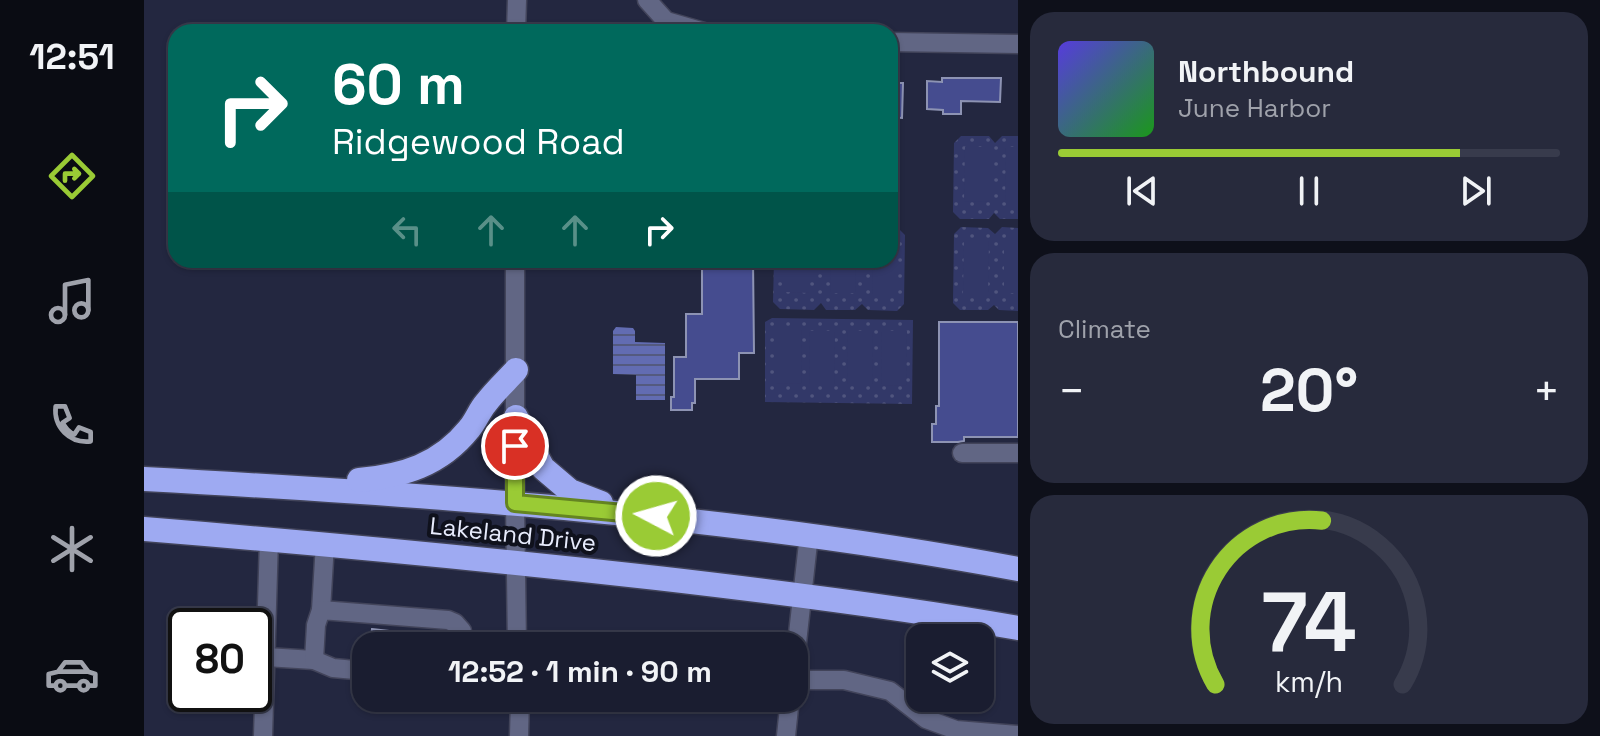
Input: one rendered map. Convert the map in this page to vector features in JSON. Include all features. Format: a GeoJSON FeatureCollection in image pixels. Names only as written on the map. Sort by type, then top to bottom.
{"type":"FeatureCollection","features":[{"type":"Feature","properties":{"kind":"highway"},"geometry":{"type":"LineString","coordinates":[[281,486],[387,478],[418,469],[458,442],[484,405],[516,370]]}},
{"type":"Feature","properties":{"kind":"highway"},"geometry":{"type":"LineString","coordinates":[[516,417],[543,468],[556,480],[570,491],[626,512]]}},
{"type":"Feature","properties":{"kind":"highway","name":"Lakeland Drive"},"geometry":{"type":"LineString","coordinates":[[144,479],[626,512],[809,534],[1018,569]]}},
{"type":"Feature","properties":{"kind":"highway","name":"Lakeland Drive"},"geometry":{"type":"LineString","coordinates":[[144,529],[517,562],[803,595],[1018,628]]}},
{"type":"Feature","properties":{"kind":"street"},"geometry":{"type":"LineString","coordinates":[[516,24],[517,0]]}},
{"type":"Feature","properties":{"kind":"street"},"geometry":{"type":"LineString","coordinates":[[647,0],[666,21],[676,24]]}},
{"type":"Feature","properties":{"kind":"street"},"geometry":{"type":"LineString","coordinates":[[898,42],[1018,44]]}},
{"type":"Feature","properties":{"kind":"street"},"geometry":{"type":"LineString","coordinates":[[515,268],[517,632]]}},
{"type":"Feature","properties":{"kind":"street"},"geometry":{"type":"LineString","coordinates":[[962,453],[1018,453]]}},
{"type":"Feature","properties":{"kind":"street"},"geometry":{"type":"LineString","coordinates":[[799,632],[809,534]]}},
{"type":"Feature","properties":{"kind":"street"},"geometry":{"type":"LineString","coordinates":[[267,608],[269,539]]}},
{"type":"Feature","properties":{"kind":"street"},"geometry":{"type":"LineString","coordinates":[[314,660],[325,543]]}},
{"type":"Feature","properties":{"kind":"street"},"geometry":{"type":"LineString","coordinates":[[321,610],[448,620],[462,632]]}},
{"type":"Feature","properties":{"kind":"street"},"geometry":{"type":"LineString","coordinates":[[272,657],[314,660],[333,668],[352,670]]}},
{"type":"Feature","properties":{"kind":"street"},"geometry":{"type":"LineString","coordinates":[[808,680],[844,680],[890,691],[926,719],[956,730],[1018,736]]}},
{"type":"Feature","properties":{"kind":"street"},"geometry":{"type":"LineString","coordinates":[[263,736],[264,712]]}},
{"type":"Feature","properties":{"kind":"street"},"geometry":{"type":"LineString","coordinates":[[519,736],[520,712]]}},
{"type":"Feature","properties":{"kind":"street"},"geometry":{"type":"LineString","coordinates":[[786,736],[789,712]]}},
{"type":"Feature","properties":{"kind":"shaded area"},"geometry":{"type":"Polygon","coordinates":[[[961,136],[989,136],[995,143],[1002,136],[1018,136],[1018,219],[1000,219],[994,213],[989,219],[960,219],[953,212],[954,143],[961,136]]]}},
{"type":"Feature","properties":{"kind":"shaded area"},"geometry":{"type":"Polygon","coordinates":[[[965,147],[990,147],[990,202],[964,201],[965,147]]]}},
{"type":"Feature","properties":{"kind":"shaded area"},"geometry":{"type":"Polygon","coordinates":[[[1006,147],[1018,147],[1018,201],[1005,201],[1006,147]]]}},
{"type":"Feature","properties":{"kind":"shaded area"},"geometry":{"type":"Polygon","coordinates":[[[961,227],[988,228],[995,234],[1002,227],[1018,228],[1018,311],[999,310],[994,305],[988,310],[960,310],[953,303],[954,234],[961,227]]]}},
{"type":"Feature","properties":{"kind":"shaded area"},"geometry":{"type":"Polygon","coordinates":[[[898,228],[905,235],[904,304],[897,311],[868,310],[862,304],[855,310],[826,310],[821,303],[814,310],[780,309],[773,302],[774,268],[898,268],[898,228]]]}},
{"type":"Feature","properties":{"kind":"shaded area"},"geometry":{"type":"Polygon","coordinates":[[[1004,238],[1018,238],[1018,293],[1004,293],[1004,238]]]}},
{"type":"Feature","properties":{"kind":"shaded area"},"geometry":{"type":"Polygon","coordinates":[[[964,240],[989,240],[988,294],[963,294],[964,240]]]}},
{"type":"Feature","properties":{"kind":"shaded area"},"geometry":{"type":"Polygon","coordinates":[[[784,268],[809,268],[809,293],[784,292],[784,268]]]}},
{"type":"Feature","properties":{"kind":"shaded area"},"geometry":{"type":"Polygon","coordinates":[[[831,268],[856,268],[855,293],[830,293],[831,268]]]}},
{"type":"Feature","properties":{"kind":"shaded area"},"geometry":{"type":"Polygon","coordinates":[[[873,268],[898,268],[898,294],[872,294],[873,268]]]}},
{"type":"Feature","properties":{"kind":"shaded area"},"geometry":{"type":"Polygon","coordinates":[[[772,318],[913,320],[912,404],[765,402],[765,322],[772,318]]]}},
{"type":"Feature","properties":{"kind":"shaded area"},"geometry":{"type":"Polygon","coordinates":[[[616,327],[633,328],[635,342],[665,343],[665,400],[636,400],[636,375],[613,374],[613,331],[616,327]]]}},
{"type":"Feature","properties":{"kind":"shaded area"},"geometry":{"type":"Polygon","coordinates":[[[776,329],[802,329],[801,384],[776,383],[776,329]]]}},
{"type":"Feature","properties":{"kind":"shaded area"},"geometry":{"type":"Polygon","coordinates":[[[810,331],[835,331],[834,385],[809,385],[810,331]]]}},
{"type":"Feature","properties":{"kind":"shaded area"},"geometry":{"type":"Polygon","coordinates":[[[848,331],[873,331],[872,385],[847,385],[848,331]]]}},
{"type":"Feature","properties":{"kind":"shaded area"},"geometry":{"type":"Polygon","coordinates":[[[882,331],[907,331],[906,386],[881,385],[882,331]]]}},
{"type":"Feature","properties":{"kind":"building"},"geometry":{"type":"Polygon","coordinates":[[[942,78],[1001,78],[1000,102],[961,101],[961,114],[943,114],[943,110],[927,109],[927,81],[942,82],[942,78]]]}},
{"type":"Feature","properties":{"kind":"building"},"geometry":{"type":"Polygon","coordinates":[[[898,83],[903,83],[902,118],[898,118],[898,83]]]}},
{"type":"Feature","properties":{"kind":"building"},"geometry":{"type":"Polygon","coordinates":[[[702,268],[753,268],[754,353],[739,353],[739,379],[695,379],[692,410],[671,410],[674,357],[686,357],[686,314],[702,314],[702,268]]]}},
{"type":"Feature","properties":{"kind":"building"},"geometry":{"type":"Polygon","coordinates":[[[939,322],[1018,322],[1018,437],[964,437],[964,441],[958,442],[932,442],[932,424],[936,424],[936,406],[939,406],[939,322]]]}},
{"type":"Feature","properties":{"kind":"route"},"geometry":{"type":"LineString","coordinates":[[515,446],[515,503],[656,516]]}}]}
